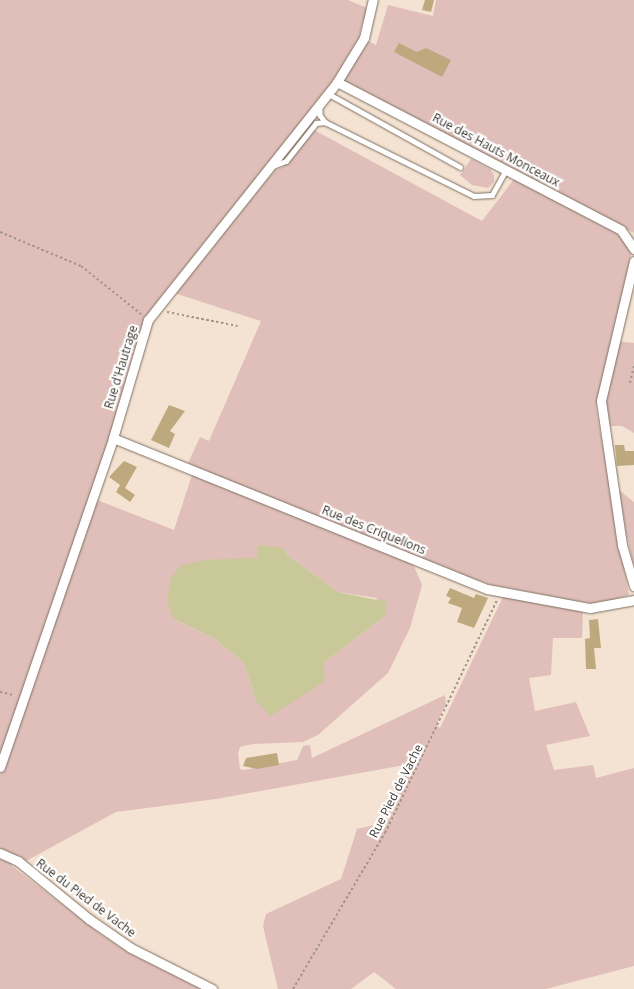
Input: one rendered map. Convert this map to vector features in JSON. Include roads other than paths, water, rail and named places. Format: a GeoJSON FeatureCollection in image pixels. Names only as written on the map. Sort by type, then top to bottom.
{"type":"FeatureCollection","features":[{"type":"Feature","properties":{"kind":"street","name":"Rue d'Hautrage"},"geometry":{"type":"LineString","coordinates":[[0,767],[113,438],[148,320],[329,94],[364,38],[374,0]]}},
{"type":"Feature","properties":{"kind":"street","name":"Rue des Hauts Monceaux"},"geometry":{"type":"LineString","coordinates":[[337,82],[622,230],[634,249]]}},
{"type":"Feature","properties":{"kind":"street"},"geometry":{"type":"LineString","coordinates":[[634,261],[601,401],[622,545],[634,586]]}},
{"type":"Feature","properties":{"kind":"street","name":"Rue des Criquelions"},"geometry":{"type":"LineString","coordinates":[[113,438],[501,593],[590,608],[634,600]]}},
{"type":"Feature","properties":{"kind":"street","name":"Rue du Pied de Vache"},"geometry":{"type":"LineString","coordinates":[[0,853],[18,861],[89,919],[131,948],[212,989]]}},
{"type":"Feature","properties":{"kind":"lane"},"geometry":{"type":"LineString","coordinates":[[329,94],[460,167]]}},
{"type":"Feature","properties":{"kind":"lane"},"geometry":{"type":"LineString","coordinates":[[320,105],[320,115],[325,122],[474,196],[492,195],[506,170]]}},
{"type":"Feature","properties":{"kind":"lane"},"geometry":{"type":"LineString","coordinates":[[271,166],[286,161],[316,123],[325,122]]}}]}
